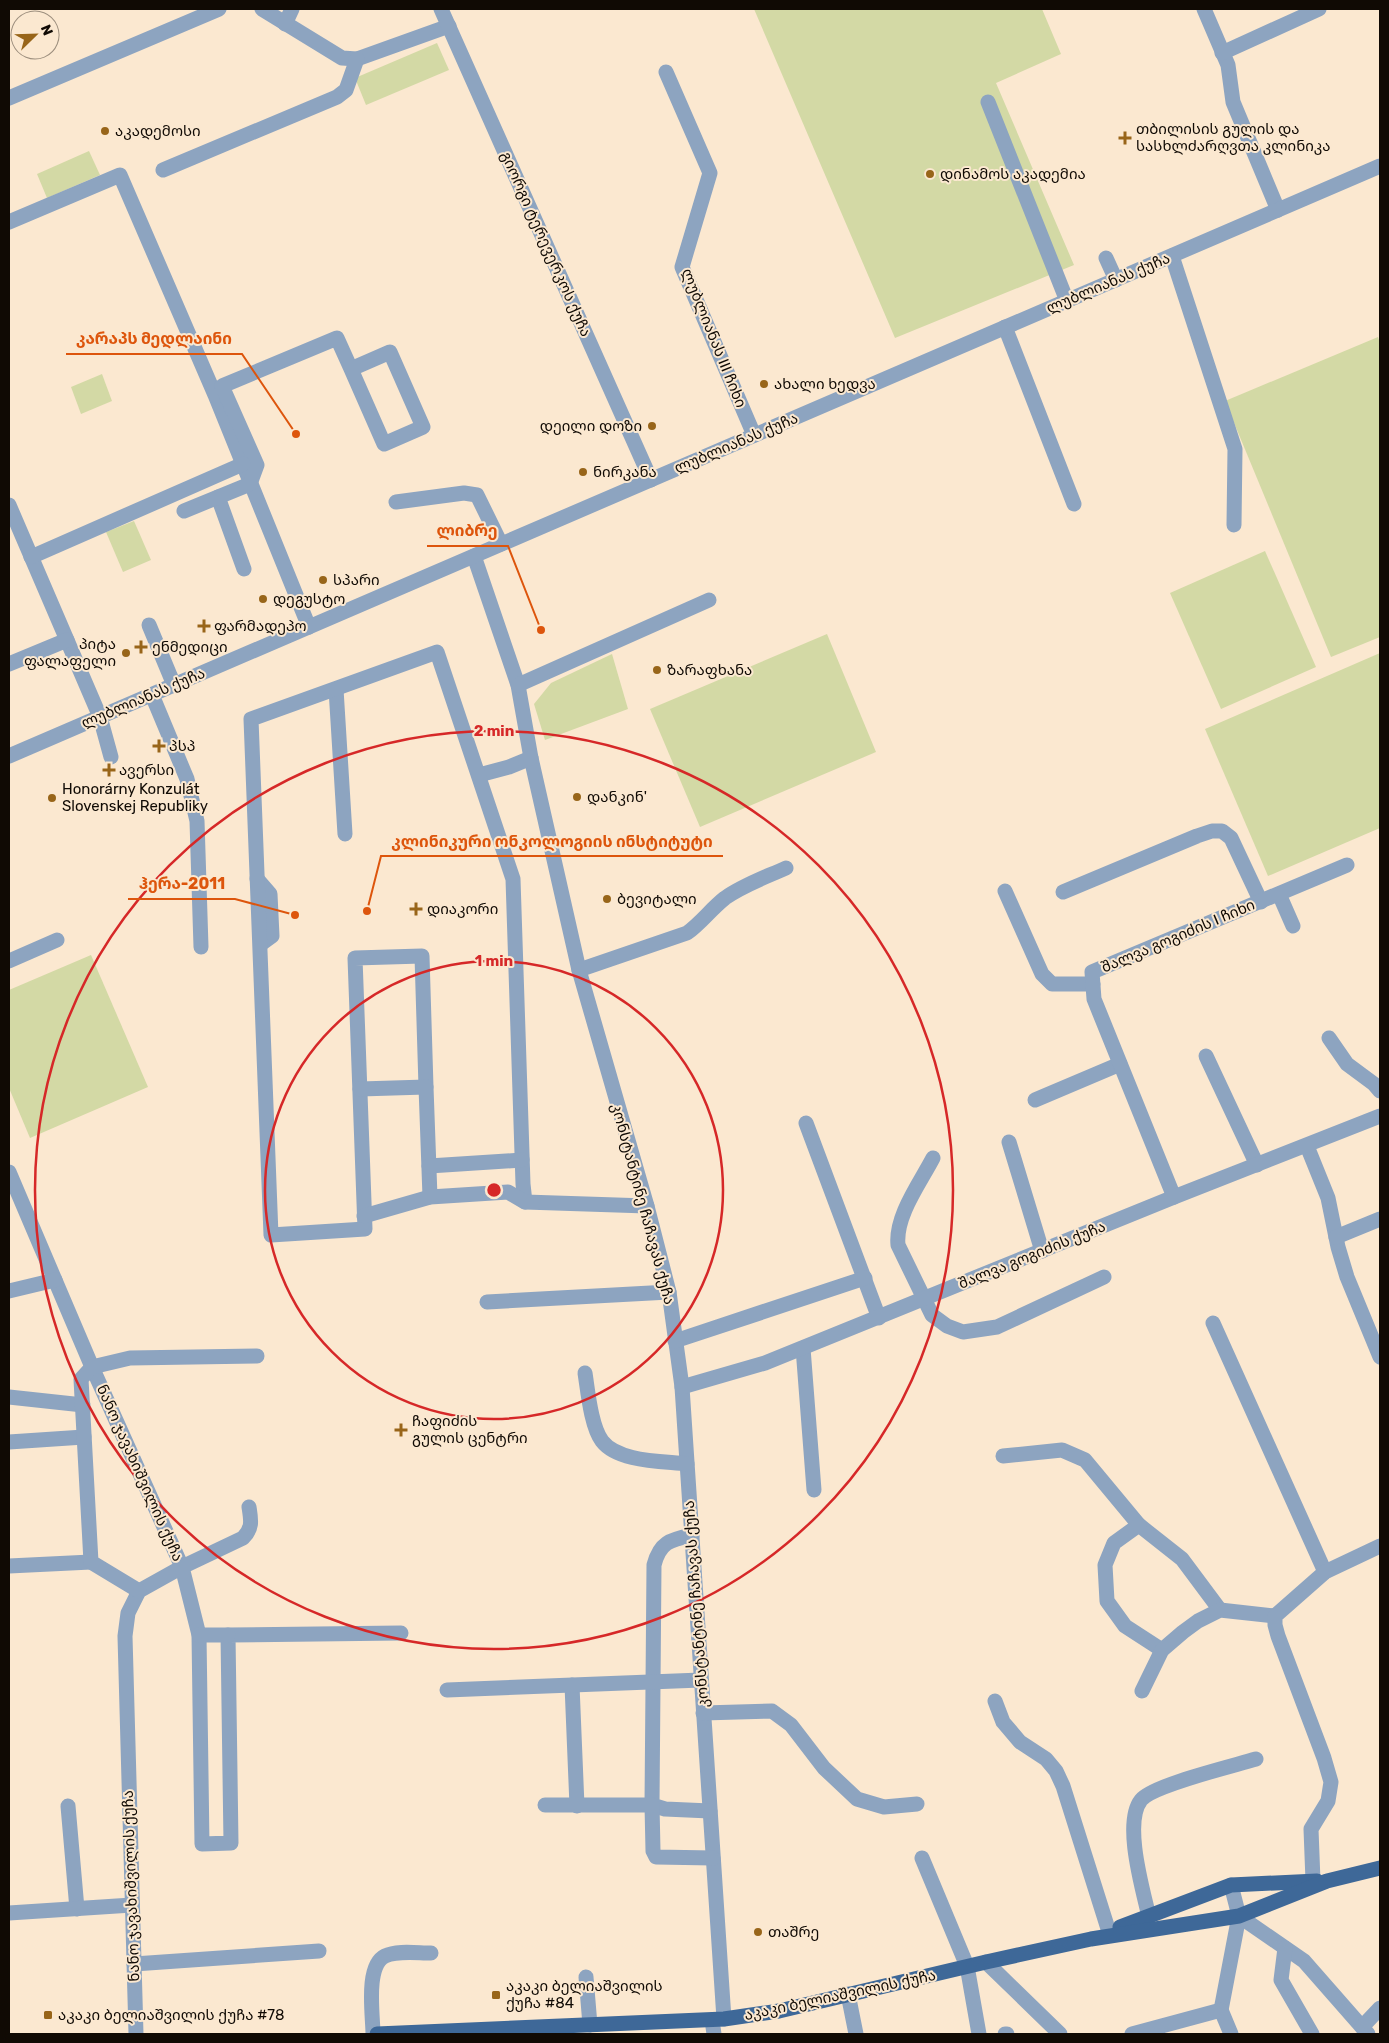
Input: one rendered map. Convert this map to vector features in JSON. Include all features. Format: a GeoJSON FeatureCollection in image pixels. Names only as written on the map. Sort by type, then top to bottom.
{"type":"FeatureCollection","features":[{"type":"Feature","properties":{"kind":"main road","name":"აკაკი ბელიაშვილის ქუჩა"},"geometry":{"type":"LineString","coordinates":[[1091,1939],[1231,1885],[1320,1881],[1380,1868]]}},
{"type":"Feature","properties":{"kind":"main road","name":"აკაკი ბელიაშვილის ქუჩა"},"geometry":{"type":"LineString","coordinates":[[375,2034],[501,2032],[590,2025],[716,2024],[1091,1939],[1239,1916],[1320,1881]]}},
{"type":"Feature","properties":{"kind":"street"},"geometry":{"type":"LineString","coordinates":[[9,98],[219,9]]}},
{"type":"Feature","properties":{"kind":"street"},"geometry":{"type":"LineString","coordinates":[[262,9],[342,58],[357,59],[449,26]]}},
{"type":"Feature","properties":{"kind":"street"},"geometry":{"type":"LineString","coordinates":[[285,24],[292,9]]}},
{"type":"Feature","properties":{"kind":"street","name":"გიორგი ტერევერკოს ქუჩა"},"geometry":{"type":"LineString","coordinates":[[441,9],[651,480]]}},
{"type":"Feature","properties":{"kind":"street"},"geometry":{"type":"LineString","coordinates":[[1204,9],[1228,65],[1233,102],[1278,210]]}},
{"type":"Feature","properties":{"kind":"street"},"geometry":{"type":"LineString","coordinates":[[1222,53],[1319,9]]}},
{"type":"Feature","properties":{"kind":"street"},"geometry":{"type":"LineString","coordinates":[[163,170],[337,97],[346,90],[357,59]]}},
{"type":"Feature","properties":{"kind":"street","name":"ლუბლიანას III ჩიხი"},"geometry":{"type":"LineString","coordinates":[[666,72],[710,173],[682,267],[754,436]]}},
{"type":"Feature","properties":{"kind":"street"},"geometry":{"type":"LineString","coordinates":[[988,102],[1067,301]]}},
{"type":"Feature","properties":{"kind":"street","name":"ლუბლიანას ქუჩა"},"geometry":{"type":"LineString","coordinates":[[9,756],[1380,166]]}},
{"type":"Feature","properties":{"kind":"street"},"geometry":{"type":"LineString","coordinates":[[9,222],[120,175],[215,395],[309,627]]}},
{"type":"Feature","properties":{"kind":"street"},"geometry":{"type":"LineString","coordinates":[[1172,256],[1235,449],[1234,525]]}},
{"type":"Feature","properties":{"kind":"street"},"geometry":{"type":"LineString","coordinates":[[1106,258],[1116,280]]}},
{"type":"Feature","properties":{"kind":"street"},"geometry":{"type":"LineString","coordinates":[[1005,327],[1074,504]]}},
{"type":"Feature","properties":{"kind":"street"},"geometry":{"type":"LineString","coordinates":[[184,511],[250,484],[257,465],[222,386],[337,338],[384,444],[423,427],[390,352],[351,369]]}},
{"type":"Feature","properties":{"kind":"street"},"geometry":{"type":"LineString","coordinates":[[31,557],[243,464]]}},
{"type":"Feature","properties":{"kind":"street"},"geometry":{"type":"LineString","coordinates":[[396,502],[464,493],[477,495],[501,544]]}},
{"type":"Feature","properties":{"kind":"street"},"geometry":{"type":"LineString","coordinates":[[218,497],[244,569]]}},
{"type":"Feature","properties":{"kind":"street"},"geometry":{"type":"LineString","coordinates":[[9,505],[100,717],[111,757]]}},
{"type":"Feature","properties":{"kind":"street","name":"კონსტანტინე ჩაჩავას ქუჩა"},"geometry":{"type":"LineString","coordinates":[[474,556],[518,684],[531,758],[579,970],[647,1206],[669,1292],[682,1386],[704,1713],[713,1858],[716,2024]]}},
{"type":"Feature","properties":{"kind":"street"},"geometry":{"type":"LineString","coordinates":[[518,684],[709,600]]}},
{"type":"Feature","properties":{"kind":"street"},"geometry":{"type":"LineString","coordinates":[[149,624],[174,685]]}},
{"type":"Feature","properties":{"kind":"street"},"geometry":{"type":"LineString","coordinates":[[9,664],[67,640]]}},
{"type":"Feature","properties":{"kind":"street"},"geometry":{"type":"LineString","coordinates":[[430,1197],[422,956],[355,958],[365,1229],[271,1235],[251,719],[437,652],[513,879],[525,1202]]}},
{"type":"Feature","properties":{"kind":"street"},"geometry":{"type":"LineString","coordinates":[[336,689],[344,834]]}},
{"type":"Feature","properties":{"kind":"street"},"geometry":{"type":"LineString","coordinates":[[152,695],[187,780],[197,821],[201,947]]}},
{"type":"Feature","properties":{"kind":"street"},"geometry":{"type":"LineString","coordinates":[[479,775],[531,758]]}},
{"type":"Feature","properties":{"kind":"street"},"geometry":{"type":"LineString","coordinates":[[1063,892],[1197,836],[1212,831],[1222,831],[1231,838],[1260,902]]}},
{"type":"Feature","properties":{"kind":"street","name":"შალვა გოგიძის I ჩიხი"},"geometry":{"type":"LineString","coordinates":[[1174,1197],[1094,999],[1092,972],[1347,865]]}},
{"type":"Feature","properties":{"kind":"street"},"geometry":{"type":"LineString","coordinates":[[579,970],[687,933],[702,922],[726,898],[786,868]]}},
{"type":"Feature","properties":{"kind":"street"},"geometry":{"type":"LineString","coordinates":[[1005,891],[1042,974],[1052,984],[1093,984]]}},
{"type":"Feature","properties":{"kind":"street"},"geometry":{"type":"LineString","coordinates":[[1279,894],[1293,926]]}},
{"type":"Feature","properties":{"kind":"street"},"geometry":{"type":"LineString","coordinates":[[9,961],[57,940]]}},
{"type":"Feature","properties":{"kind":"street"},"geometry":{"type":"LineString","coordinates":[[1329,1038],[1346,1064],[1367,1078],[1380,1091]]}},
{"type":"Feature","properties":{"kind":"street"},"geometry":{"type":"LineString","coordinates":[[1206,1056],[1256,1165]]}},
{"type":"Feature","properties":{"kind":"street"},"geometry":{"type":"LineString","coordinates":[[1035,1100],[1120,1064]]}},
{"type":"Feature","properties":{"kind":"street"},"geometry":{"type":"LineString","coordinates":[[360,1089],[426,1087]]}},
{"type":"Feature","properties":{"kind":"street","name":"შალვა გოგიძის ქუჩა"},"geometry":{"type":"LineString","coordinates":[[682,1386],[765,1363],[1174,1197],[1380,1116]]}},
{"type":"Feature","properties":{"kind":"street"},"geometry":{"type":"LineString","coordinates":[[806,1124],[865,1278],[878,1318]]}},
{"type":"Feature","properties":{"kind":"street"},"geometry":{"type":"LineString","coordinates":[[1009,1142],[1042,1251]]}},
{"type":"Feature","properties":{"kind":"street"},"geometry":{"type":"LineString","coordinates":[[1307,1146],[1328,1198],[1347,1277],[1380,1357]]}},
{"type":"Feature","properties":{"kind":"street"},"geometry":{"type":"LineString","coordinates":[[933,1158],[900,1220],[896,1234],[898,1245],[932,1316],[947,1326],[963,1332],[997,1327],[1104,1277]]}},
{"type":"Feature","properties":{"kind":"street"},"geometry":{"type":"LineString","coordinates":[[429,1166],[522,1160]]}},
{"type":"Feature","properties":{"kind":"street","name":"ნანო ჯავახიშვილის ქუჩა"},"geometry":{"type":"LineString","coordinates":[[9,1172],[92,1367],[182,1567],[139,1590],[128,1613],[124,1659],[136,2034]]}},
{"type":"Feature","properties":{"kind":"street"},"geometry":{"type":"LineString","coordinates":[[364,1216],[430,1197],[508,1192],[525,1202],[647,1206]]}},
{"type":"Feature","properties":{"kind":"street"},"geometry":{"type":"LineString","coordinates":[[1336,1237],[1380,1220]]}},
{"type":"Feature","properties":{"kind":"street"},"geometry":{"type":"LineString","coordinates":[[675,1341],[865,1278]]}},
{"type":"Feature","properties":{"kind":"street"},"geometry":{"type":"LineString","coordinates":[[9,1291],[55,1280]]}},
{"type":"Feature","properties":{"kind":"street"},"geometry":{"type":"LineString","coordinates":[[487,1302],[669,1292]]}},
{"type":"Feature","properties":{"kind":"street"},"geometry":{"type":"LineString","coordinates":[[1213,1323],[1325,1572]]}},
{"type":"Feature","properties":{"kind":"street"},"geometry":{"type":"LineString","coordinates":[[803,1348],[814,1490]]}},
{"type":"Feature","properties":{"kind":"street"},"geometry":{"type":"LineString","coordinates":[[91,1562],[81,1379],[92,1367],[130,1358],[256,1356]]}},
{"type":"Feature","properties":{"kind":"street"},"geometry":{"type":"LineString","coordinates":[[585,1373],[596,1429],[602,1442],[617,1453],[629,1457],[687,1464]]}},
{"type":"Feature","properties":{"kind":"street"},"geometry":{"type":"LineString","coordinates":[[9,1397],[83,1404]]}},
{"type":"Feature","properties":{"kind":"street"},"geometry":{"type":"LineString","coordinates":[[9,1442],[84,1437]]}},
{"type":"Feature","properties":{"kind":"street"},"geometry":{"type":"LineString","coordinates":[[1003,1456],[1062,1450],[1085,1460],[1138,1524],[1182,1559],[1220,1610]]}},
{"type":"Feature","properties":{"kind":"street"},"geometry":{"type":"LineString","coordinates":[[228,1635],[231,1843],[202,1844],[199,1635],[182,1567],[243,1538],[249,1532],[251,1525],[249,1507]]}},
{"type":"Feature","properties":{"kind":"street"},"geometry":{"type":"LineString","coordinates":[[1138,1524],[1114,1543],[1106,1565],[1107,1601],[1125,1626],[1162,1650]]}},
{"type":"Feature","properties":{"kind":"street"},"geometry":{"type":"LineString","coordinates":[[692,1535],[670,1540],[658,1552],[654,1565],[653,1851],[656,1857],[713,1858]]}},
{"type":"Feature","properties":{"kind":"street"},"geometry":{"type":"LineString","coordinates":[[1142,1691],[1162,1650],[1183,1632],[1220,1610],[1275,1616],[1325,1572],[1380,1546]]}},
{"type":"Feature","properties":{"kind":"street"},"geometry":{"type":"LineString","coordinates":[[9,1566],[91,1562],[139,1590]]}},
{"type":"Feature","properties":{"kind":"street"},"geometry":{"type":"LineString","coordinates":[[1275,1616],[1278,1636],[1324,1758],[1331,1782],[1328,1802],[1311,1829],[1320,1881]]}},
{"type":"Feature","properties":{"kind":"street"},"geometry":{"type":"LineString","coordinates":[[199,1635],[401,1633]]}},
{"type":"Feature","properties":{"kind":"street"},"geometry":{"type":"LineString","coordinates":[[447,1690],[701,1680]]}},
{"type":"Feature","properties":{"kind":"street"},"geometry":{"type":"LineString","coordinates":[[572,1685],[576,1806]]}},
{"type":"Feature","properties":{"kind":"street"},"geometry":{"type":"LineString","coordinates":[[995,1701],[1003,1722],[1020,1742],[1046,1759],[1056,1771],[1063,1786],[1109,1932]]}},
{"type":"Feature","properties":{"kind":"street"},"geometry":{"type":"LineString","coordinates":[[704,1713],[772,1711],[791,1725],[824,1768],[857,1800],[884,1807],[917,1804]]}},
{"type":"Feature","properties":{"kind":"street"},"geometry":{"type":"LineString","coordinates":[[1149,1917],[1133,1839],[1134,1819],[1140,1801],[1155,1790],[1256,1759]]}},
{"type":"Feature","properties":{"kind":"street"},"geometry":{"type":"LineString","coordinates":[[545,1806],[652,1805],[665,1808],[710,1811]]}},
{"type":"Feature","properties":{"kind":"street"},"geometry":{"type":"LineString","coordinates":[[68,1806],[78,1909]]}},
{"type":"Feature","properties":{"kind":"street"},"geometry":{"type":"LineString","coordinates":[[922,1858],[967,1966],[979,2034]]}},
{"type":"Feature","properties":{"kind":"street"},"geometry":{"type":"LineString","coordinates":[[1231,1885],[1239,1916],[1222,2010],[1231,2034]]}},
{"type":"Feature","properties":{"kind":"street"},"geometry":{"type":"LineString","coordinates":[[9,1913],[132,1906]]}},
{"type":"Feature","properties":{"kind":"street"},"geometry":{"type":"LineString","coordinates":[[1239,1916],[1304,1962],[1365,2031],[1380,2008]]}},
{"type":"Feature","properties":{"kind":"street"},"geometry":{"type":"LineString","coordinates":[[1285,1948],[1281,1980],[1312,2034]]}},
{"type":"Feature","properties":{"kind":"street"},"geometry":{"type":"LineString","coordinates":[[134,1964],[319,1951]]}},
{"type":"Feature","properties":{"kind":"street"},"geometry":{"type":"LineString","coordinates":[[375,2034],[371,1979],[382,1957],[390,1954],[431,1953]]}},
{"type":"Feature","properties":{"kind":"street"},"geometry":{"type":"LineString","coordinates":[[986,1962],[1060,2034]]}},
{"type":"Feature","properties":{"kind":"street"},"geometry":{"type":"LineString","coordinates":[[586,1977],[590,2025]]}},
{"type":"Feature","properties":{"kind":"street"},"geometry":{"type":"LineString","coordinates":[[848,1994],[856,2034]]}},
{"type":"Feature","properties":{"kind":"street"},"geometry":{"type":"LineString","coordinates":[[1132,2034],[1222,2010]]}},
{"type":"Feature","properties":{"kind":"green space","name":"დინამოს აკადემია"},"geometry":{"type":"Polygon","coordinates":[[[754,9],[1042,9],[1061,54],[996,83],[1074,265],[895,338],[754,9]]]}},
{"type":"Feature","properties":{"kind":"green space"},"geometry":{"type":"Polygon","coordinates":[[[437,43],[449,70],[366,105],[355,78],[437,43]]]}},
{"type":"Feature","properties":{"kind":"green space"},"geometry":{"type":"Polygon","coordinates":[[[89,151],[100,175],[47,198],[37,174],[89,151]]]}},
{"type":"Feature","properties":{"kind":"green space"},"geometry":{"type":"Polygon","coordinates":[[[1378,337],[1380,343],[1380,637],[1331,657],[1225,401],[1378,337]]]}},
{"type":"Feature","properties":{"kind":"green space"},"geometry":{"type":"Polygon","coordinates":[[[102,374],[112,401],[81,414],[71,387],[102,374]]]}},
{"type":"Feature","properties":{"kind":"green space"},"geometry":{"type":"Polygon","coordinates":[[[134,521],[151,560],[123,572],[106,532],[134,521]]]}},
{"type":"Feature","properties":{"kind":"green space"},"geometry":{"type":"Polygon","coordinates":[[[1265,551],[1316,667],[1221,709],[1170,593],[1265,551]]]}},
{"type":"Feature","properties":{"kind":"green space"},"geometry":{"type":"Polygon","coordinates":[[[827,634],[876,752],[700,827],[650,709],[827,634]]]}},
{"type":"Feature","properties":{"kind":"green space"},"geometry":{"type":"Polygon","coordinates":[[[1380,653],[1380,828],[1268,876],[1205,729],[1380,653]]]}},
{"type":"Feature","properties":{"kind":"green space"},"geometry":{"type":"Polygon","coordinates":[[[612,654],[628,709],[545,740],[534,704],[551,683],[612,654]]]}},
{"type":"Feature","properties":{"kind":"green space"},"geometry":{"type":"Polygon","coordinates":[[[91,955],[148,1087],[30,1138],[9,1088],[9,990],[91,955]]]}},
{"type":"Feature","properties":{"kind":"place","name":"აკადემოსი"},"geometry":{"type":"Point","coordinates":[105,131]}},
{"type":"Feature","properties":{"kind":"place","name":"თბილისის გულის და სასხლძარღვთა კლინიკა"},"geometry":{"type":"Point","coordinates":[1125,138]}},
{"type":"Feature","properties":{"kind":"place","name":"დინამოს აკადემია"},"geometry":{"type":"Point","coordinates":[930,174]}},
{"type":"Feature","properties":{"kind":"place","name":"ახალი ხედვა"},"geometry":{"type":"Point","coordinates":[764,384]}},
{"type":"Feature","properties":{"kind":"place","name":"დეილი დოზი"},"geometry":{"type":"Point","coordinates":[652,426]}},
{"type":"Feature","properties":{"kind":"place","name":"კარაპს მედლაინი"},"geometry":{"type":"Point","coordinates":[296,434]}},
{"type":"Feature","properties":{"kind":"place","name":"ნირკანა"},"geometry":{"type":"Point","coordinates":[583,472]}},
{"type":"Feature","properties":{"kind":"place","name":"სპარი"},"geometry":{"type":"Point","coordinates":[323,580]}},
{"type":"Feature","properties":{"kind":"place","name":"დეგუსტო"},"geometry":{"type":"Point","coordinates":[263,599]}},
{"type":"Feature","properties":{"kind":"place","name":"ფარმადეპო"},"geometry":{"type":"Point","coordinates":[204,626]}},
{"type":"Feature","properties":{"kind":"place","name":"ლიბრე"},"geometry":{"type":"Point","coordinates":[541,630]}},
{"type":"Feature","properties":{"kind":"place","name":"ენმედიცი"},"geometry":{"type":"Point","coordinates":[141,647]}},
{"type":"Feature","properties":{"kind":"place","name":"პიტა ფალაფელი"},"geometry":{"type":"Point","coordinates":[126,653]}},
{"type":"Feature","properties":{"kind":"place","name":"ზარაფხანა"},"geometry":{"type":"Point","coordinates":[657,670]}},
{"type":"Feature","properties":{"kind":"place","name":"პსპ"},"geometry":{"type":"Point","coordinates":[159,746]}},
{"type":"Feature","properties":{"kind":"place","name":"ავერსი"},"geometry":{"type":"Point","coordinates":[109,770]}},
{"type":"Feature","properties":{"kind":"place","name":"დანკინ'"},"geometry":{"type":"Point","coordinates":[577,797]}},
{"type":"Feature","properties":{"kind":"place","name":"Honorárny Konzulát Slovenskej Republiky"},"geometry":{"type":"Point","coordinates":[52,798]}},
{"type":"Feature","properties":{"kind":"place","name":"ბევიტალი"},"geometry":{"type":"Point","coordinates":[607,899]}},
{"type":"Feature","properties":{"kind":"place","name":"დიაკორი"},"geometry":{"type":"Point","coordinates":[416,909]}},
{"type":"Feature","properties":{"kind":"place","name":"კლინიკური ონკოლოგიის ინსტიტუტი"},"geometry":{"type":"Point","coordinates":[367,911]}},
{"type":"Feature","properties":{"kind":"place","name":"ჰერა-2011"},"geometry":{"type":"Point","coordinates":[295,915]}},
{"type":"Feature","properties":{"kind":"place","name":"ჩაფიძის გულის ცენტრი"},"geometry":{"type":"Point","coordinates":[401,1430]}},
{"type":"Feature","properties":{"kind":"place","name":"თაშრე"},"geometry":{"type":"Point","coordinates":[758,1932]}},
{"type":"Feature","properties":{"kind":"place","name":"აკაკი ბელიაშვილის ქუჩა #84"},"geometry":{"type":"Point","coordinates":[496,1995]}},
{"type":"Feature","properties":{"kind":"place","name":"აკაკი ბელიაშვილის ქუჩა #78"},"geometry":{"type":"Point","coordinates":[48,2015]}}]}
